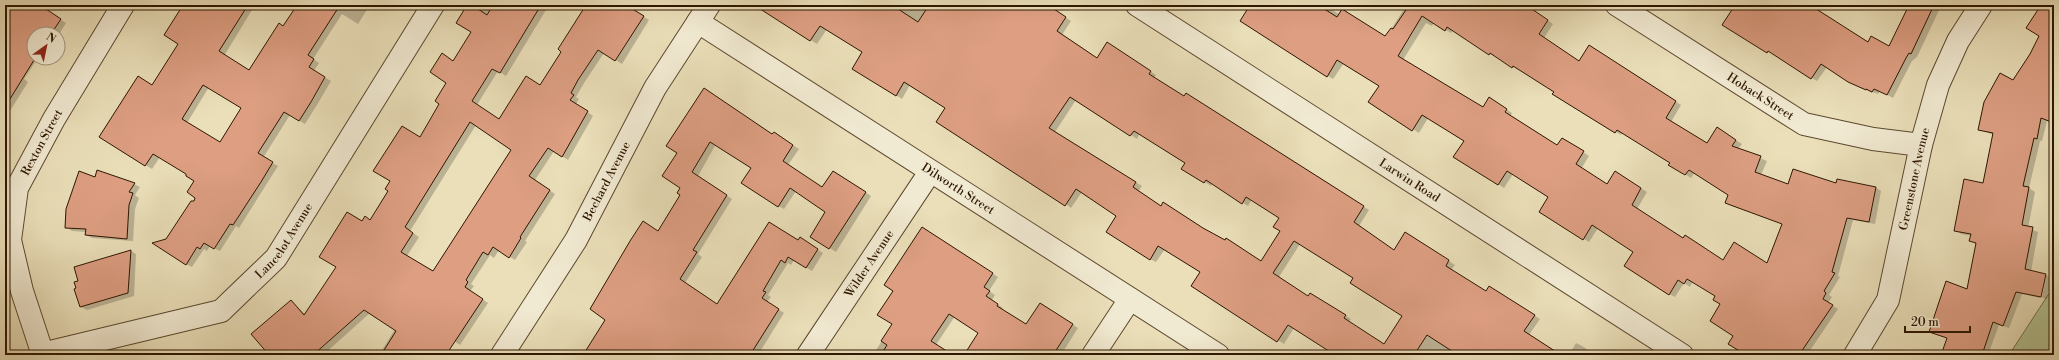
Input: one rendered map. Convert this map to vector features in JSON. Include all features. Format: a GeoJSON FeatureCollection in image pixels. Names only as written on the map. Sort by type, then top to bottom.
{"type":"FeatureCollection","features":[{"type":"Feature","properties":{"kind":"street","name":"Lancelot Avenue"},"geometry":{"type":"LineString","coordinates":[[42,355],[221,311],[276,258],[434,5]]}},
{"type":"Feature","properties":{"kind":"street","name":"Larwin Road"},"geometry":{"type":"LineString","coordinates":[[1137,5],[1682,355]]}},
{"type":"Feature","properties":{"kind":"street","name":"Hoback Street"},"geometry":{"type":"LineString","coordinates":[[1617,5],[1804,124],[1873,138],[1921,145]]}},
{"type":"Feature","properties":{"kind":"street","name":"Greenstone Avenue"},"geometry":{"type":"LineString","coordinates":[[1854,355],[1888,300],[1921,145],[1938,85],[1958,41],[1981,5]]}},
{"type":"Feature","properties":{"kind":"street","name":"Rexton Street"},"geometry":{"type":"LineString","coordinates":[[42,355],[22,291],[10,240],[17,188],[116,7]]}},
{"type":"Feature","properties":{"kind":"street","name":"Dilworth Street"},"geometry":{"type":"LineString","coordinates":[[703,14],[930,172],[1218,355]]}},
{"type":"Feature","properties":{"kind":"street","name":"Bechard Avenue"},"geometry":{"type":"LineString","coordinates":[[502,355],[576,240],[655,88],[703,14]]}},
{"type":"Feature","properties":{"kind":"street","name":"Wilder Avenue"},"geometry":{"type":"LineString","coordinates":[[808,355],[930,172]]}},
{"type":"Feature","properties":{"kind":"street"},"geometry":{"type":"LineString","coordinates":[[1093,355],[1130,299]]}},
{"type":"Feature","properties":{"kind":"green space"},"geometry":{"type":"Polygon","coordinates":[[[2050,292],[2054,311],[2054,355],[2009,355],[2050,292]]]}},
{"type":"Feature","properties":{"kind":"building"},"geometry":{"type":"Polygon","coordinates":[[[5,5],[40,5],[61,19],[56,26],[26,26],[26,66],[30,66],[5,107],[5,5]]]}},
{"type":"Feature","properties":{"kind":"building"},"geometry":{"type":"Polygon","coordinates":[[[183,5],[248,5],[219,51],[249,70],[279,23],[283,26],[297,5],[340,5],[308,55],[314,59],[309,67],[325,77],[311,102],[299,121],[284,112],[258,153],[273,162],[261,182],[233,225],[230,224],[214,249],[204,243],[200,249],[197,247],[186,265],[152,243],[166,239],[191,201],[194,201],[195,198],[187,192],[194,181],[186,176],[186,174],[153,154],[145,166],[99,137],[138,76],[152,85],[178,44],[164,35],[183,5]],[[203,85],[182,119],[220,142],[241,108],[203,85]]]}},
{"type":"Feature","properties":{"kind":"building"},"geometry":{"type":"Polygon","coordinates":[[[467,5],[472,5],[487,15],[493,5],[541,5],[500,73],[492,69],[472,101],[499,119],[526,76],[540,85],[561,52],[558,49],[586,5],[626,5],[644,16],[615,61],[598,50],[578,80],[571,93],[574,95],[570,100],[588,111],[562,157],[548,148],[529,176],[550,190],[520,237],[521,238],[509,258],[493,247],[488,255],[483,252],[466,280],[468,282],[465,287],[483,299],[446,355],[381,355],[396,331],[364,310],[313,355],[269,355],[251,334],[291,300],[304,315],[336,267],[319,257],[347,212],[362,221],[365,216],[370,220],[388,191],[385,189],[390,181],[373,171],[402,126],[420,137],[439,104],[435,101],[446,83],[430,72],[442,53],[453,61],[471,32],[456,23],[467,5]],[[470,122],[405,227],[413,233],[401,252],[433,271],[511,150],[470,122]]]}},
{"type":"Feature","properties":{"kind":"building"},"geometry":{"type":"Polygon","coordinates":[[[754,5],[892,5],[918,22],[929,5],[1048,5],[1066,17],[1057,31],[1097,58],[1107,42],[1151,71],[1149,74],[1184,96],[1186,93],[1364,206],[1354,222],[1394,250],[1405,232],[1449,260],[1446,266],[1486,291],[1489,286],[1535,315],[1524,331],[1561,355],[1458,355],[1427,335],[1414,355],[1335,355],[1288,325],[1277,342],[1191,286],[1200,272],[1158,246],[1150,260],[1106,232],[1116,216],[1076,189],[1065,206],[936,122],[945,108],[904,82],[896,96],[852,69],[862,52],[820,26],[810,41],[754,5]],[[1070,97],[1049,128],[1136,182],[1133,187],[1161,206],[1163,202],[1203,228],[1225,240],[1226,238],[1261,261],[1280,231],[1273,227],[1279,218],[1246,197],[1242,204],[1206,180],[1204,183],[1181,169],[1185,163],[1134,131],[1130,136],[1070,97]],[[1294,241],[1273,273],[1308,296],[1310,293],[1346,315],[1344,318],[1384,344],[1402,316],[1350,283],[1353,278],[1294,241]]]}},
{"type":"Feature","properties":{"kind":"building"},"geometry":{"type":"Polygon","coordinates":[[[1250,5],[1318,5],[1337,17],[1342,9],[1385,36],[1391,28],[1393,29],[1408,7],[1404,5],[1526,5],[1548,20],[1539,34],[1579,61],[1589,45],[1676,101],[1666,118],[1707,143],[1717,127],[1736,140],[1732,146],[1761,156],[1755,172],[1788,184],[1793,169],[1836,183],[1837,179],[1876,187],[1869,222],[1847,218],[1832,272],[1835,273],[1824,291],[1826,293],[1823,299],[1833,305],[1799,355],[1746,355],[1728,344],[1733,336],[1710,321],[1720,304],[1713,300],[1715,296],[1687,279],[1684,284],[1678,280],[1669,295],[1624,266],[1633,252],[1592,225],[1583,240],[1539,212],[1548,197],[1507,171],[1498,185],[1453,157],[1464,141],[1422,115],[1412,131],[1368,102],[1379,86],[1337,60],[1327,77],[1240,21],[1250,5]],[[1422,16],[1398,56],[1483,107],[1489,97],[1507,109],[1505,112],[1557,145],[1562,138],[1584,151],[1576,164],[1607,184],[1615,171],[1641,188],[1632,205],[1683,238],[1685,235],[1723,260],[1734,242],[1767,263],[1782,224],[1725,203],[1728,195],[1689,170],[1685,175],[1668,165],[1670,163],[1617,130],[1615,133],[1552,94],[1554,92],[1513,66],[1512,68],[1490,53],[1489,55],[1447,27],[1445,31],[1422,16]]]}},
{"type":"Feature","properties":{"kind":"building"},"geometry":{"type":"Polygon","coordinates":[[[1735,5],[1810,5],[1868,42],[1871,36],[1889,46],[1909,5],[1934,5],[1911,54],[1909,53],[1906,58],[1887,95],[1874,89],[1872,92],[1866,90],[1848,82],[1821,64],[1811,79],[1768,51],[1767,53],[1722,25],[1735,5]]]}},
{"type":"Feature","properties":{"kind":"building"},"geometry":{"type":"Polygon","coordinates":[[[2041,5],[2054,5],[2054,123],[2041,118],[2037,139],[2034,138],[2023,186],[2029,187],[2022,225],[2033,227],[2025,269],[2046,274],[2041,297],[2016,292],[2003,326],[1993,322],[1982,355],[1941,355],[1947,338],[1929,332],[1946,281],[1967,289],[1976,243],[1969,241],[1971,234],[1954,231],[1964,179],[1983,183],[1993,133],[1978,130],[1984,102],[2000,73],[2013,80],[2030,54],[2039,36],[2026,28],[2041,5]]]}},
{"type":"Feature","properties":{"kind":"building"},"geometry":{"type":"Polygon","coordinates":[[[704,88],[772,134],[774,132],[793,145],[783,161],[822,187],[833,171],[866,192],[829,249],[810,237],[825,212],[790,188],[778,207],[741,183],[751,168],[710,142],[692,172],[727,195],[693,250],[697,252],[680,279],[717,304],[769,222],[798,240],[800,237],[818,249],[806,268],[788,257],[785,263],[781,260],[763,291],[766,292],[762,298],[779,309],[750,355],[583,355],[605,320],[590,309],[630,241],[643,221],[658,231],[680,195],[677,193],[680,188],[662,176],[677,153],[666,146],[704,88]]]}},
{"type":"Feature","properties":{"kind":"building"},"geometry":{"type":"Polygon","coordinates":[[[97,170],[135,183],[129,192],[133,193],[129,205],[127,239],[85,235],[86,229],[65,228],[66,209],[79,171],[95,177],[97,170]]]}},
{"type":"Feature","properties":{"kind":"building"},"geometry":{"type":"Polygon","coordinates":[[[922,227],[993,273],[984,287],[990,291],[986,296],[998,304],[997,306],[1026,324],[1040,303],[1073,324],[1053,355],[964,355],[978,333],[949,314],[931,341],[953,355],[881,355],[887,345],[881,341],[892,324],[877,315],[893,291],[884,285],[922,227]]]}},
{"type":"Feature","properties":{"kind":"building"},"geometry":{"type":"Polygon","coordinates":[[[131,250],[128,293],[80,307],[74,289],[76,288],[74,282],[78,281],[74,267],[131,250]]]}}]}
